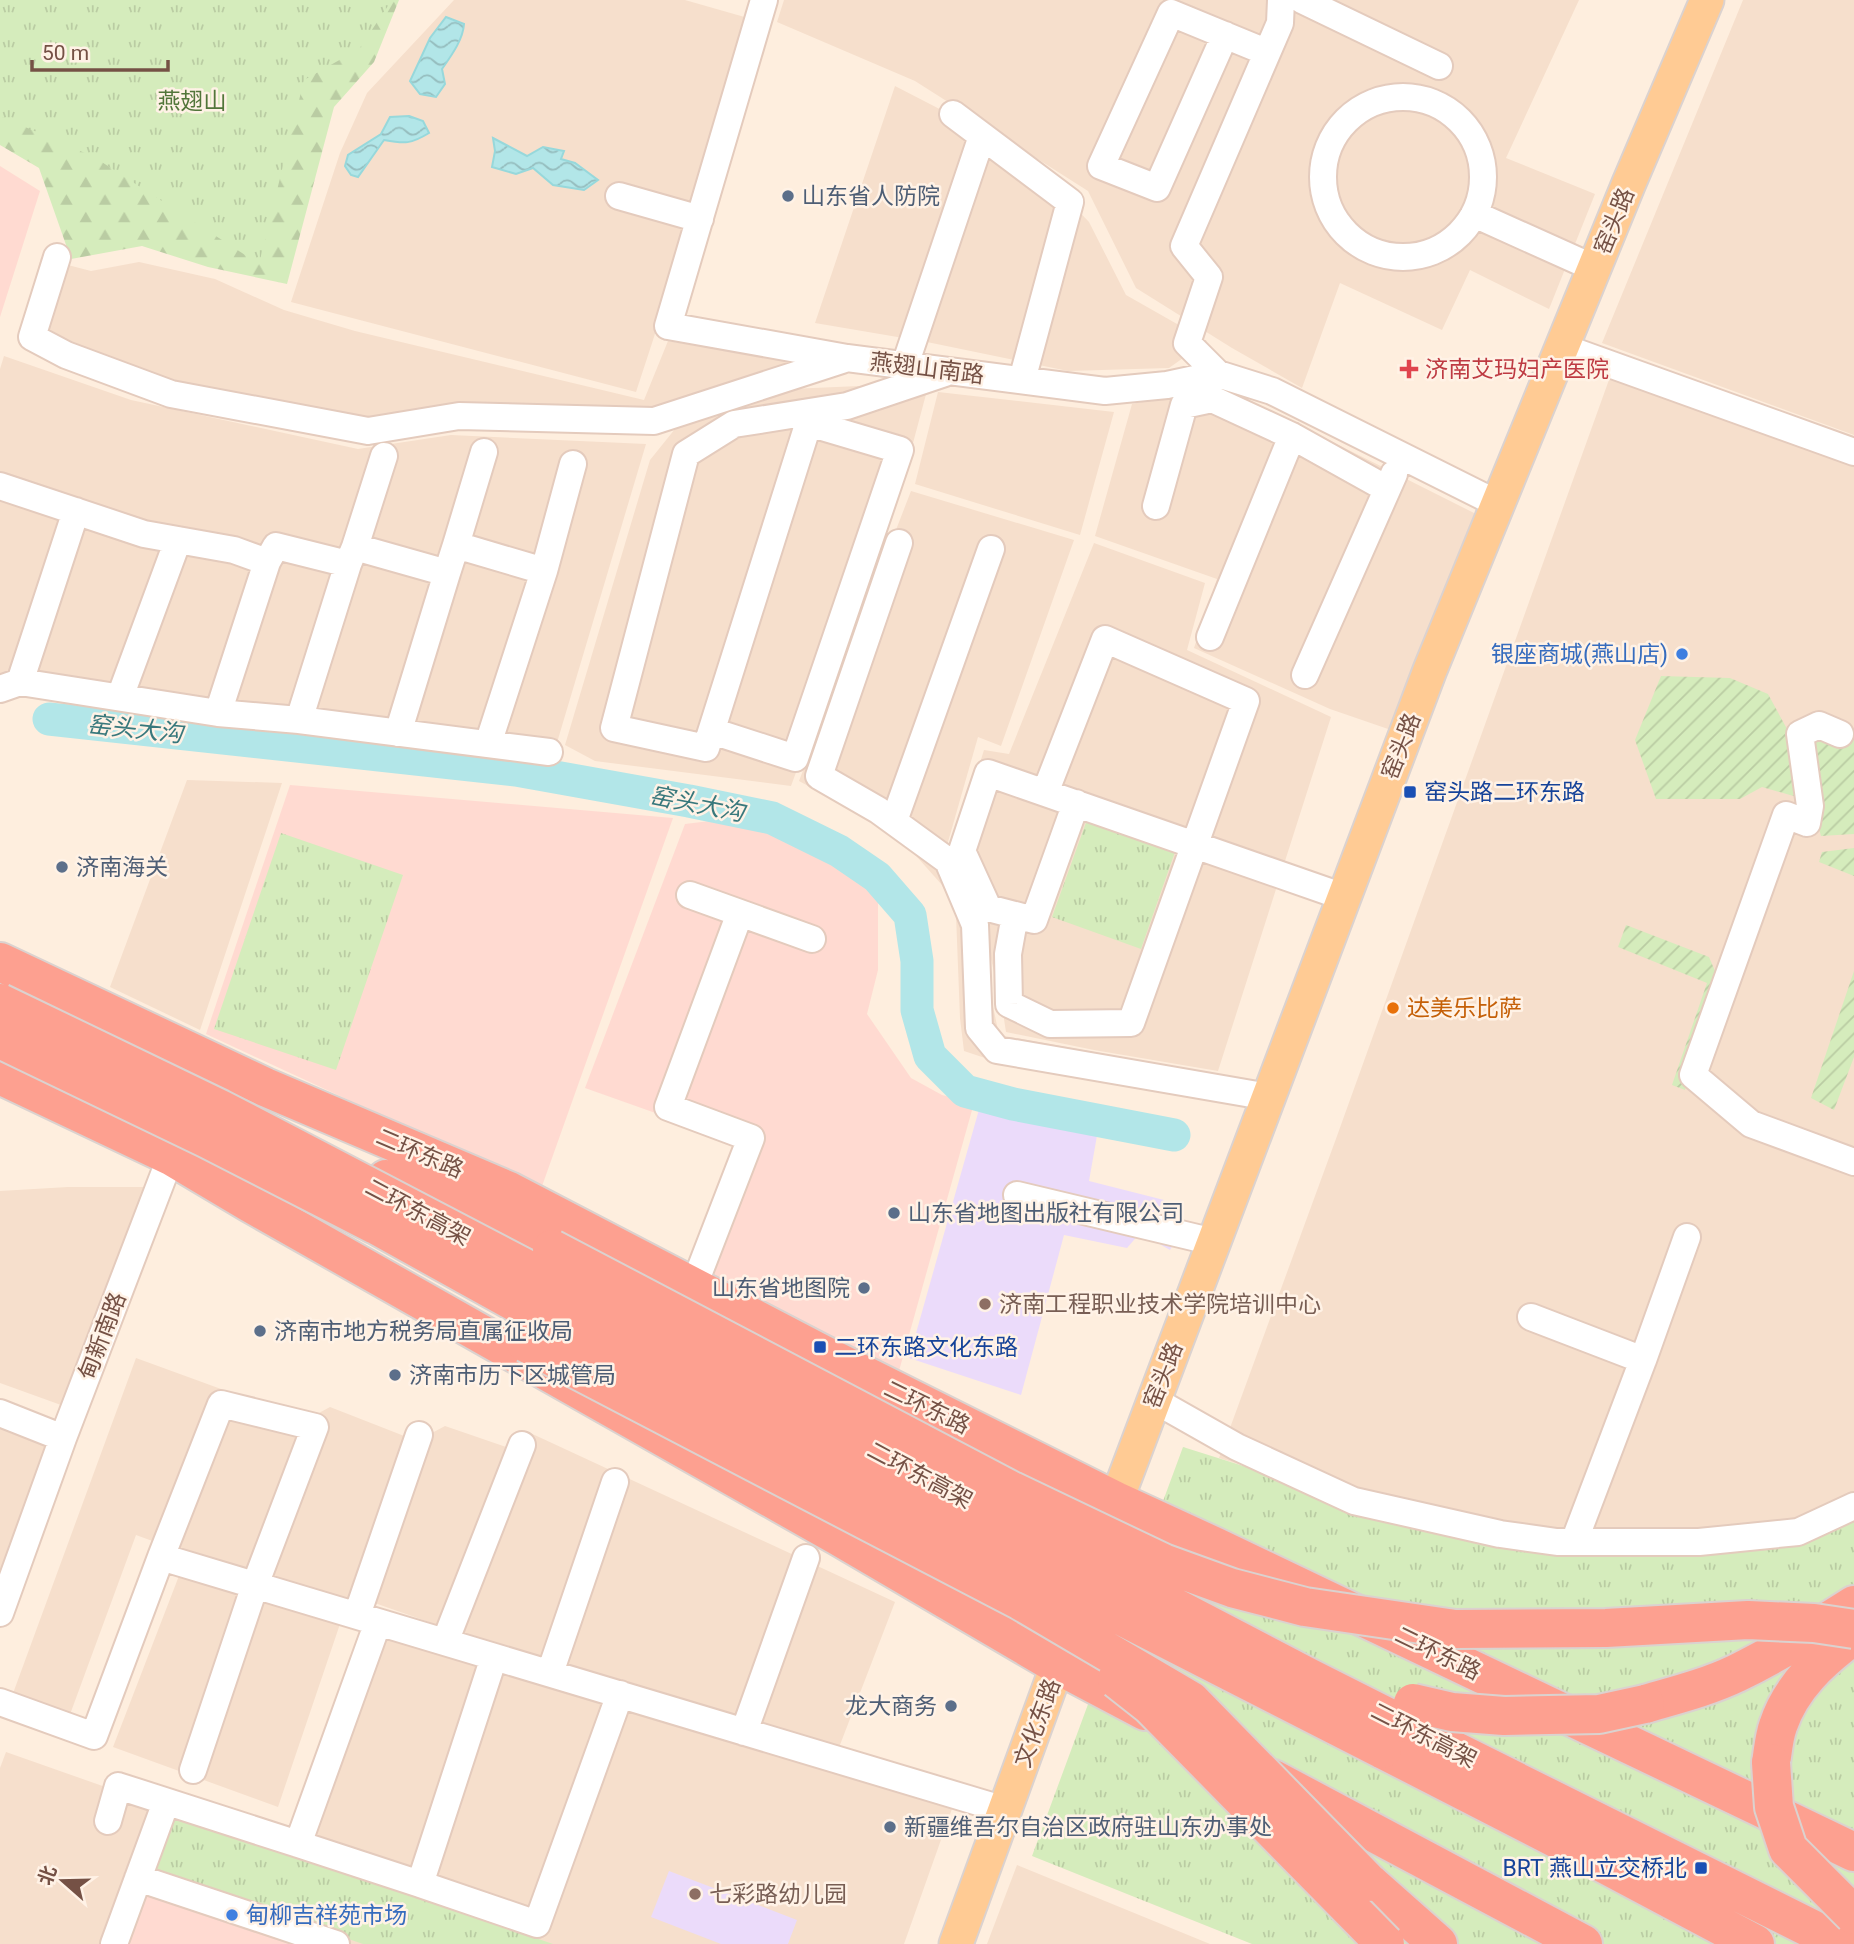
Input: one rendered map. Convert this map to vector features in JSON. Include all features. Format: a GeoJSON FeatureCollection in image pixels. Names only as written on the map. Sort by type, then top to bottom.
{"type":"FeatureCollection","features":[{"type":"Feature","properties":{"kind":"highway","name":"二环东路"},"geometry":{"type":"LineString","coordinates":[[0,962],[265,1087],[509,1191],[694,1289],[1116,1501],[1854,1852]]}},
{"type":"Feature","properties":{"kind":"highway","name":"二环东高架"},"geometry":{"type":"LineString","coordinates":[[0,1003],[213,1124],[376,1226],[616,1358],[1569,1845],[1755,1944]]}},
{"type":"Feature","properties":{"kind":"highway","name":"二环东高架"},"geometry":{"type":"LineString","coordinates":[[0,1039],[213,1124],[1842,1944]]}},
{"type":"Feature","properties":{"kind":"highway"},"geometry":{"type":"LineString","coordinates":[[0,1075],[171,1156],[307,1236],[838,1536],[1058,1665],[1583,1944]]}},
{"type":"Feature","properties":{"kind":"highway"},"geometry":{"type":"LineString","coordinates":[[213,1124],[526,1343],[1021,1601],[1191,1701],[1368,1882],[1438,1944]]}},
{"type":"Feature","properties":{"kind":"highway"},"geometry":{"type":"LineString","coordinates":[[213,1124],[552,1249],[1012,1490],[1163,1563],[1232,1588],[1305,1607],[1455,1629],[1606,1628],[1748,1620],[1814,1623],[1854,1629]]}},
{"type":"Feature","properties":{"kind":"highway"},"geometry":{"type":"LineString","coordinates":[[1021,1601],[1150,1705],[1385,1944]]}},
{"type":"Feature","properties":{"kind":"highway"},"geometry":{"type":"LineString","coordinates":[[1310,1678],[1452,1712],[1504,1716],[1599,1714],[1645,1704],[1736,1674],[1807,1635],[1854,1605]]}},
{"type":"Feature","properties":{"kind":"highway"},"geometry":{"type":"LineString","coordinates":[[1854,1635],[1813,1669],[1793,1694],[1778,1726],[1771,1763],[1774,1807],[1788,1849],[1854,1915]]}},
{"type":"Feature","properties":{"kind":"main road","name":"窑头路"},"geometry":{"type":"LineString","coordinates":[[1116,1501],[1430,670],[1707,0]]}},
{"type":"Feature","properties":{"kind":"main road","name":"文化东路"},"geometry":{"type":"LineString","coordinates":[[956,1944],[1116,1501]]}},
{"type":"Feature","properties":{"kind":"street","name":"燕翅山南路"},"geometry":{"type":"LineString","coordinates":[[764,0],[668,326],[847,358],[1105,391],[1167,385],[1218,374],[1272,391],[1498,504]]}},
{"type":"Feature","properties":{"kind":"street"},"geometry":{"type":"LineString","coordinates":[[1218,374],[1187,343],[1209,276],[1184,246],[1280,23],[1281,0]]}},
{"type":"Feature","properties":{"kind":"street"},"geometry":{"type":"LineString","coordinates":[[1302,0],[1439,66]]}},
{"type":"Feature","properties":{"kind":"street"},"geometry":{"type":"LineString","coordinates":[[1225,36],[1157,188],[1101,166],[1171,13],[1261,50]]}},
{"type":"Feature","properties":{"kind":"street"},"geometry":{"type":"LineString","coordinates":[[1412,96],[1437,103],[1458,118],[1474,139],[1482,163],[1482,189],[1474,214],[1457,236],[1434,251],[1408,257],[1381,254],[1368,249],[1356,243],[1337,223],[1325,198],[1322,171],[1328,146],[1342,124],[1362,107],[1386,97],[1412,96]]}},
{"type":"Feature","properties":{"kind":"street"},"geometry":{"type":"LineString","coordinates":[[953,114],[1070,202],[1022,380]]}},
{"type":"Feature","properties":{"kind":"street"},"geometry":{"type":"LineString","coordinates":[[905,365],[982,136]]}},
{"type":"Feature","properties":{"kind":"street"},"geometry":{"type":"LineString","coordinates":[[619,196],[700,219]]}},
{"type":"Feature","properties":{"kind":"street"},"geometry":{"type":"LineString","coordinates":[[1474,214],[1594,268]]}},
{"type":"Feature","properties":{"kind":"street"},"geometry":{"type":"LineString","coordinates":[[57,257],[32,337],[66,355],[171,394],[368,431],[459,416],[654,421],[847,358]]}},
{"type":"Feature","properties":{"kind":"street"},"geometry":{"type":"LineString","coordinates":[[1562,347],[1854,452]]}},
{"type":"Feature","properties":{"kind":"street"},"geometry":{"type":"LineString","coordinates":[[811,417],[706,748],[614,728],[686,454],[734,424],[811,417],[950,371]]}},
{"type":"Feature","properties":{"kind":"street"},"geometry":{"type":"LineString","coordinates":[[1156,506],[1184,405],[1212,399],[1292,436],[1387,489]]}},
{"type":"Feature","properties":{"kind":"street"},"geometry":{"type":"LineString","coordinates":[[712,731],[795,758],[900,450],[811,417]]}},
{"type":"Feature","properties":{"kind":"street"},"geometry":{"type":"LineString","coordinates":[[1210,637],[1292,436]]}},
{"type":"Feature","properties":{"kind":"street"},"geometry":{"type":"LineString","coordinates":[[398,733],[484,452]]}},
{"type":"Feature","properties":{"kind":"street"},"geometry":{"type":"LineString","coordinates":[[299,720],[384,456]]}},
{"type":"Feature","properties":{"kind":"street"},"geometry":{"type":"LineString","coordinates":[[1306,675],[1402,456]]}},
{"type":"Feature","properties":{"kind":"street"},"geometry":{"type":"LineString","coordinates":[[488,744],[544,571],[573,464]]}},
{"type":"Feature","properties":{"kind":"street"},"geometry":{"type":"LineString","coordinates":[[0,486],[144,534],[234,550],[267,562]]}},
{"type":"Feature","properties":{"kind":"street"},"geometry":{"type":"LineString","coordinates":[[76,511],[10,686],[549,752]]}},
{"type":"Feature","properties":{"kind":"street"},"geometry":{"type":"LineString","coordinates":[[120,698],[177,540]]}},
{"type":"Feature","properties":{"kind":"street"},"geometry":{"type":"LineString","coordinates":[[899,543],[819,776],[878,810],[948,861],[975,925],[979,1028],[997,1050],[1269,1097]]}},
{"type":"Feature","properties":{"kind":"street"},"geometry":{"type":"LineString","coordinates":[[456,545],[544,571]]}},
{"type":"Feature","properties":{"kind":"street"},"geometry":{"type":"LineString","coordinates":[[218,713],[267,562],[275,547],[351,555],[447,573]]}},
{"type":"Feature","properties":{"kind":"street"},"geometry":{"type":"LineString","coordinates":[[894,821],[991,549]]}},
{"type":"Feature","properties":{"kind":"street"},"geometry":{"type":"LineString","coordinates":[[1015,915],[1008,954],[1009,1004],[1051,1024],[1131,1023],[1246,701],[1105,639],[1045,793]]}},
{"type":"Feature","properties":{"kind":"street"},"geometry":{"type":"LineString","coordinates":[[1840,734],[1819,725],[1800,734],[1810,806],[1807,823],[1786,815],[1693,1075],[1751,1124],[1854,1162]]}},
{"type":"Feature","properties":{"kind":"street"},"geometry":{"type":"LineString","coordinates":[[1076,803],[1034,920],[988,908],[961,850],[988,773],[1076,803],[1344,897]]}},
{"type":"Feature","properties":{"kind":"street"},"geometry":{"type":"LineString","coordinates":[[690,895],[812,939]]}},
{"type":"Feature","properties":{"kind":"street"},"geometry":{"type":"LineString","coordinates":[[694,1289],[751,1138],[668,1107],[740,913]]}},
{"type":"Feature","properties":{"kind":"street","name":"甸新南路"},"geometry":{"type":"LineString","coordinates":[[0,1613],[6,1576],[63,1438],[209,1061]]}},
{"type":"Feature","properties":{"kind":"street"},"geometry":{"type":"LineString","coordinates":[[1017,1195],[1214,1242]]}},
{"type":"Feature","properties":{"kind":"street"},"geometry":{"type":"LineString","coordinates":[[1574,1542],[1687,1237]]}},
{"type":"Feature","properties":{"kind":"street"},"geometry":{"type":"LineString","coordinates":[[1531,1317],[1643,1360]]}},
{"type":"Feature","properties":{"kind":"street"},"geometry":{"type":"LineString","coordinates":[[1154,1399],[1237,1447],[1354,1501],[1500,1534],[1558,1542],[1699,1542],[1798,1532],[1854,1506]]}},
{"type":"Feature","properties":{"kind":"street"},"geometry":{"type":"LineString","coordinates":[[0,1702],[94,1736],[221,1404],[315,1427],[255,1585],[193,1770]]}},
{"type":"Feature","properties":{"kind":"street"},"geometry":{"type":"LineString","coordinates":[[0,1413],[63,1438]]}},
{"type":"Feature","properties":{"kind":"street"},"geometry":{"type":"LineString","coordinates":[[298,1844],[368,1619],[419,1435]]}},
{"type":"Feature","properties":{"kind":"street"},"geometry":{"type":"LineString","coordinates":[[445,1642],[522,1446]]}},
{"type":"Feature","properties":{"kind":"street"},"geometry":{"type":"LineString","coordinates":[[550,1674],[615,1482]]}},
{"type":"Feature","properties":{"kind":"street"},"geometry":{"type":"LineString","coordinates":[[161,1557],[1005,1810]]}},
{"type":"Feature","properties":{"kind":"street"},"geometry":{"type":"LineString","coordinates":[[744,1732],[806,1558]]}},
{"type":"Feature","properties":{"kind":"street"},"geometry":{"type":"LineString","coordinates":[[420,1884],[495,1657]]}},
{"type":"Feature","properties":{"kind":"street"},"geometry":{"type":"LineString","coordinates":[[108,1821],[118,1786],[537,1924],[620,1694]]}},
{"type":"Feature","properties":{"kind":"street"},"geometry":{"type":"LineString","coordinates":[[114,1944],[166,1802]]}},
{"type":"Feature","properties":{"kind":"street"},"geometry":{"type":"LineString","coordinates":[[138,1878],[289,1937],[336,1944]]}},
{"type":"Feature","properties":{"kind":"shaded area"},"geometry":{"type":"Polygon","coordinates":[[[454,0],[685,0],[748,18],[636,392],[291,302],[340,153],[367,93],[454,0]]]}},
{"type":"Feature","properties":{"kind":"shaded area"},"geometry":{"type":"Polygon","coordinates":[[[784,0],[1579,0],[1506,158],[1595,194],[1549,309],[1470,270],[1442,330],[1340,283],[1302,388],[1136,288],[1088,191],[915,81],[777,22],[784,0]]]}},
{"type":"Feature","properties":{"kind":"shaded area"},"geometry":{"type":"Polygon","coordinates":[[[1743,0],[1854,0],[1854,435],[1602,343],[1743,0]]]}},
{"type":"Feature","properties":{"kind":"shaded area"},"geometry":{"type":"Polygon","coordinates":[[[895,86],[1021,151],[1089,222],[1126,295],[1207,341],[1169,368],[1068,371],[927,342],[815,323],[895,86]]]}},
{"type":"Feature","properties":{"kind":"shaded area"},"geometry":{"type":"Polygon","coordinates":[[[0,166],[40,191],[0,317],[0,166]]]}},
{"type":"Feature","properties":{"kind":"shaded area"},"geometry":{"type":"Polygon","coordinates":[[[41,258],[91,271],[139,262],[215,279],[284,310],[355,331],[644,400],[668,341],[845,369],[790,389],[929,383],[901,488],[791,786],[595,761],[565,745],[650,460],[679,424],[463,425],[368,441],[24,342],[29,300],[41,258]]]}},
{"type":"Feature","properties":{"kind":"shaded area"},"geometry":{"type":"Polygon","coordinates":[[[4,356],[131,400],[358,449],[451,435],[646,444],[553,756],[64,705],[0,681],[0,369],[4,356]]]}},
{"type":"Feature","properties":{"kind":"shaded area"},"geometry":{"type":"Polygon","coordinates":[[[1610,377],[1854,465],[1854,1497],[1806,1527],[1534,1550],[1403,1516],[1219,1458],[1610,377]]]}},
{"type":"Feature","properties":{"kind":"shaded area"},"geometry":{"type":"Polygon","coordinates":[[[1221,386],[1478,515],[1391,730],[1330,709],[1194,648],[1217,579],[1095,536],[1132,404],[1221,386]]]}},
{"type":"Feature","properties":{"kind":"shaded area"},"geometry":{"type":"Polygon","coordinates":[[[938,392],[1114,412],[1080,535],[915,484],[938,392]]]}},
{"type":"Feature","properties":{"kind":"shaded area"},"geometry":{"type":"Polygon","coordinates":[[[911,491],[1074,540],[1001,746],[978,737],[948,842],[979,912],[981,949],[999,1035],[1235,1077],[1231,1103],[991,1060],[964,1051],[956,915],[942,885],[910,849],[849,808],[799,781],[911,491]]]}},
{"type":"Feature","properties":{"kind":"shaded area"},"geometry":{"type":"Polygon","coordinates":[[[1094,543],[1205,583],[1187,650],[1331,717],[1218,1071],[1006,1032],[988,946],[956,839],[984,750],[1009,754],[1094,543]]]}},
{"type":"Feature","properties":{"kind":"shaded area"},"geometry":{"type":"Polygon","coordinates":[[[187,780],[282,783],[200,1030],[110,987],[187,780]]]}},
{"type":"Feature","properties":{"kind":"shaded area"},"geometry":{"type":"Polygon","coordinates":[[[290,785],[673,818],[541,1189],[206,1034],[290,785]]]}},
{"type":"Feature","properties":{"kind":"shaded area"},"geometry":{"type":"Polygon","coordinates":[[[772,818],[834,844],[878,902],[878,970],[867,1014],[911,1078],[942,1095],[974,1103],[897,1378],[704,1284],[754,1148],[585,1088],[685,824],[772,818]]]}},
{"type":"Feature","properties":{"kind":"shaded area","name":"济南工程职业技术学院培训中心"},"geometry":{"type":"Polygon","coordinates":[[[980,1106],[1098,1130],[1089,1181],[1164,1200],[1155,1213],[1184,1225],[1170,1250],[1140,1233],[1127,1248],[1064,1235],[1021,1395],[909,1358],[980,1106]]]}},
{"type":"Feature","properties":{"kind":"shaded area"},"geometry":{"type":"Polygon","coordinates":[[[68,1187],[146,1187],[61,1405],[0,1383],[0,1191],[68,1187]]]}},
{"type":"Feature","properties":{"kind":"shaded area"},"geometry":{"type":"Polygon","coordinates":[[[136,1358],[306,1420],[330,1407],[417,1441],[445,1426],[509,1448],[446,1628],[369,1601],[328,1605],[136,1535],[65,1728],[8,1707],[136,1358]]]}},
{"type":"Feature","properties":{"kind":"shaded area"},"geometry":{"type":"Polygon","coordinates":[[[0,1412],[66,1436],[0,1611],[0,1412]]]}},
{"type":"Feature","properties":{"kind":"shaded area"},"geometry":{"type":"Polygon","coordinates":[[[526,1431],[895,1602],[838,1750],[454,1634],[526,1431]]]}},
{"type":"Feature","properties":{"kind":"shaded area"},"geometry":{"type":"Polygon","coordinates":[[[182,1568],[340,1624],[278,1807],[113,1747],[182,1568]]]}},
{"type":"Feature","properties":{"kind":"shaded area"},"geometry":{"type":"Polygon","coordinates":[[[391,1619],[953,1806],[904,1944],[0,1944],[0,1768],[6,1752],[307,1858],[391,1619]]]}},
{"type":"Feature","properties":{"kind":"shaded area","name":"甸柳吉祥苑市场"},"geometry":{"type":"Polygon","coordinates":[[[161,1833],[322,1944],[121,1944],[161,1833]]]}},
{"type":"Feature","properties":{"kind":"shaded area"},"geometry":{"type":"Polygon","coordinates":[[[1017,1865],[1210,1944],[987,1944],[1017,1865]]]}},
{"type":"Feature","properties":{"kind":"shaded area","name":"七彩路幼儿园"},"geometry":{"type":"Polygon","coordinates":[[[669,1871],[797,1920],[788,1944],[721,1944],[651,1917],[669,1871]]]}},
{"type":"Feature","properties":{"kind":"green space","name":"燕翅山"},"geometry":{"type":"Polygon","coordinates":[[[0,0],[399,0],[374,62],[334,107],[287,284],[208,267],[142,246],[71,259],[39,168],[0,145],[0,0]]]}},
{"type":"Feature","properties":{"kind":"green space","name":"燕翅山"},"geometry":{"type":"Polygon","coordinates":[[[0,0],[392,0],[359,49],[304,80],[259,264],[94,157],[0,116],[0,0]]]}},
{"type":"Feature","properties":{"kind":"green space"},"geometry":{"type":"Polygon","coordinates":[[[1661,676],[1730,678],[1768,694],[1793,740],[1807,800],[1762,787],[1740,799],[1656,799],[1635,740],[1661,676]]]}},
{"type":"Feature","properties":{"kind":"green space"},"geometry":{"type":"Polygon","coordinates":[[[1854,729],[1854,834],[1821,836],[1814,811],[1809,739],[1830,733],[1848,742],[1854,729]]]}},
{"type":"Feature","properties":{"kind":"green space"},"geometry":{"type":"Polygon","coordinates":[[[1088,817],[1176,849],[1141,949],[1052,917],[1088,817]]]}},
{"type":"Feature","properties":{"kind":"green space"},"geometry":{"type":"Polygon","coordinates":[[[281,833],[403,875],[336,1070],[214,1029],[281,833]]]}},
{"type":"Feature","properties":{"kind":"green space"},"geometry":{"type":"Polygon","coordinates":[[[1854,848],[1854,876],[1819,862],[1822,852],[1854,848]]]}},
{"type":"Feature","properties":{"kind":"green space"},"geometry":{"type":"Polygon","coordinates":[[[1626,925],[1709,957],[1718,978],[1685,1090],[1672,1085],[1707,983],[1618,947],[1626,925]]]}},
{"type":"Feature","properties":{"kind":"green space"},"geometry":{"type":"Polygon","coordinates":[[[1854,971],[1854,1057],[1834,1110],[1811,1098],[1854,971]]]}},
{"type":"Feature","properties":{"kind":"green space"},"geometry":{"type":"Polygon","coordinates":[[[1183,1447],[1403,1516],[1534,1550],[1806,1527],[1854,1497],[1854,1944],[1252,1944],[1032,1856],[1183,1447]]]}},
{"type":"Feature","properties":{"kind":"green space"},"geometry":{"type":"Polygon","coordinates":[[[151,1805],[553,1944],[363,1944],[131,1864],[151,1805]]]}},
{"type":"Feature","properties":{"kind":"water"},"geometry":{"type":"Polygon","coordinates":[[[446,17],[464,24],[456,48],[442,69],[445,84],[436,97],[420,94],[410,81],[430,38],[446,17]]]}},
{"type":"Feature","properties":{"kind":"water"},"geometry":{"type":"Polygon","coordinates":[[[409,116],[423,121],[429,133],[408,142],[384,140],[358,177],[351,175],[345,166],[348,155],[381,134],[390,117],[409,116]]]}},
{"type":"Feature","properties":{"kind":"water"},"geometry":{"type":"Polygon","coordinates":[[[493,138],[527,156],[543,147],[564,151],[561,159],[575,163],[598,180],[584,190],[553,185],[533,168],[516,174],[492,167],[495,151],[493,138]]]}},
{"type":"Feature","properties":{"kind":"waterway","name":"窑头大沟"},"geometry":{"type":"LineString","coordinates":[[49,719],[516,770],[772,818],[839,851],[877,877],[910,915],[917,961],[917,1010],[930,1056],[965,1091],[1013,1104],[1174,1135]]}},
{"type":"Feature","properties":{"kind":"place","name":"山东省人防院"},"geometry":{"type":"Point","coordinates":[788,196]}},
{"type":"Feature","properties":{"kind":"place","name":"济南艾玛妇产医院"},"geometry":{"type":"Point","coordinates":[1409,369]}},
{"type":"Feature","properties":{"kind":"place","name":"银座商城(燕山店)"},"geometry":{"type":"Point","coordinates":[1682,654]}},
{"type":"Feature","properties":{"kind":"place","name":"窑头路二环东路"},"geometry":{"type":"Point","coordinates":[1410,792]}},
{"type":"Feature","properties":{"kind":"place","name":"济南海关"},"geometry":{"type":"Point","coordinates":[62,867]}},
{"type":"Feature","properties":{"kind":"place","name":"达美乐比萨"},"geometry":{"type":"Point","coordinates":[1393,1008]}},
{"type":"Feature","properties":{"kind":"place","name":"山东省地图出版社有限公司"},"geometry":{"type":"Point","coordinates":[894,1213]}},
{"type":"Feature","properties":{"kind":"place","name":"山东省地图院"},"geometry":{"type":"Point","coordinates":[864,1288]}},
{"type":"Feature","properties":{"kind":"place","name":"济南工程职业技术学院培训中心"},"geometry":{"type":"Point","coordinates":[985,1304]}},
{"type":"Feature","properties":{"kind":"place","name":"济南市地方税务局直属征收局"},"geometry":{"type":"Point","coordinates":[260,1331]}},
{"type":"Feature","properties":{"kind":"place","name":"二环东路文化东路"},"geometry":{"type":"Point","coordinates":[820,1347]}},
{"type":"Feature","properties":{"kind":"place","name":"济南市历下区城管局"},"geometry":{"type":"Point","coordinates":[395,1375]}},
{"type":"Feature","properties":{"kind":"place","name":"龙大商务"},"geometry":{"type":"Point","coordinates":[951,1706]}},
{"type":"Feature","properties":{"kind":"place","name":"新疆维吾尔自治区政府驻山东办事处"},"geometry":{"type":"Point","coordinates":[890,1827]}},
{"type":"Feature","properties":{"kind":"place","name":"BRT 燕山立交桥北"},"geometry":{"type":"Point","coordinates":[1701,1868]}},
{"type":"Feature","properties":{"kind":"place","name":"七彩路幼儿园"},"geometry":{"type":"Point","coordinates":[695,1894]}},
{"type":"Feature","properties":{"kind":"place","name":"甸柳吉祥苑市场"},"geometry":{"type":"Point","coordinates":[232,1915]}}]}
